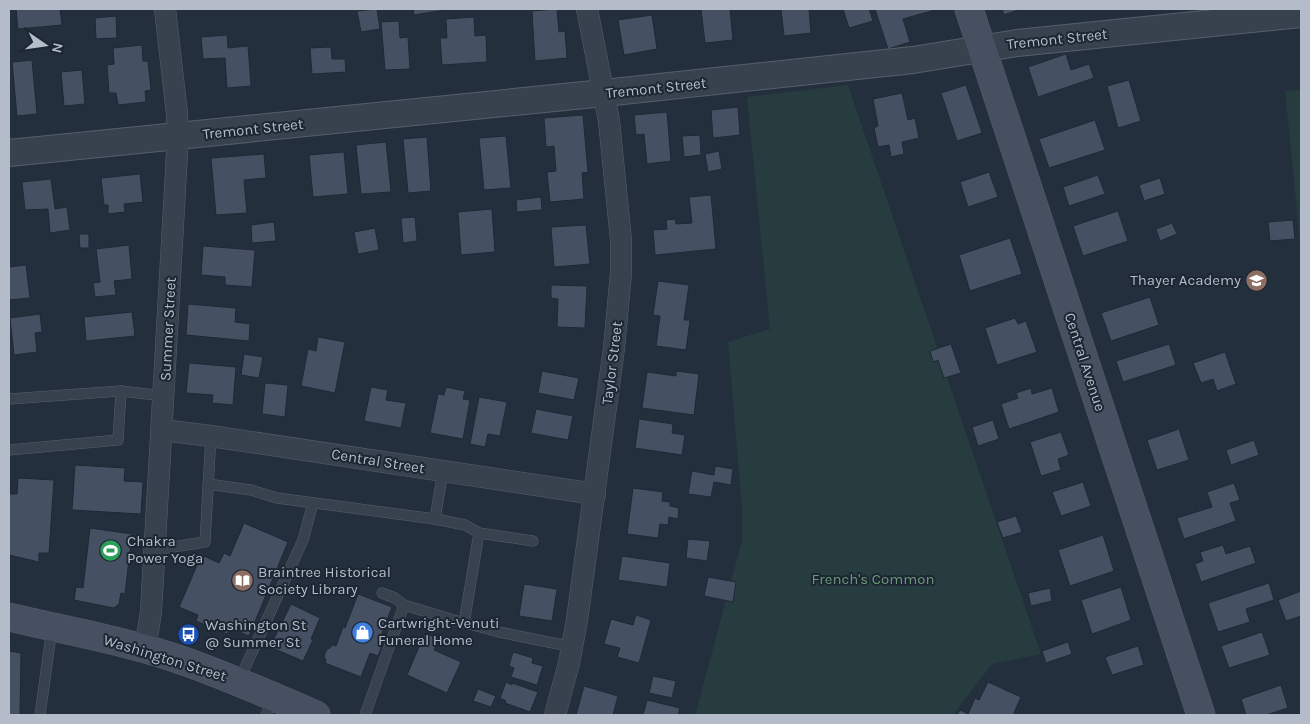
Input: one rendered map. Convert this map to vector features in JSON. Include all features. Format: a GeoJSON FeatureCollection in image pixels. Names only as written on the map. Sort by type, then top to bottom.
{"type":"FeatureCollection","features":[{"type":"Feature","properties":{"kind":"main road","name":"Central Avenue"},"geometry":{"type":"LineString","coordinates":[[968,9],[1201,715]]}},
{"type":"Feature","properties":{"kind":"main road","name":"Washington Street"},"geometry":{"type":"LineString","coordinates":[[9,617],[144,648],[239,682],[270,706],[316,715]]}},
{"type":"Feature","properties":{"kind":"street","name":"Summer Street"},"geometry":{"type":"LineString","coordinates":[[144,648],[151,612],[178,136],[165,9]]}},
{"type":"Feature","properties":{"kind":"street","name":"Taylor Street"},"geometry":{"type":"LineString","coordinates":[[555,715],[573,647],[614,348],[621,272],[621,240],[609,121],[587,9]]}},
{"type":"Feature","properties":{"kind":"street","name":"Tremont Street"},"geometry":{"type":"LineString","coordinates":[[9,153],[913,60],[1017,43],[1301,14]]}},
{"type":"Feature","properties":{"kind":"street","name":"Central Street"},"geometry":{"type":"LineString","coordinates":[[162,430],[595,494]]}},
{"type":"Feature","properties":{"kind":"lane"},"geometry":{"type":"LineString","coordinates":[[9,400],[120,391],[164,396]]}},
{"type":"Feature","properties":{"kind":"lane"},"geometry":{"type":"LineString","coordinates":[[9,450],[118,440],[120,391]]}},
{"type":"Feature","properties":{"kind":"lane"},"geometry":{"type":"LineString","coordinates":[[155,548],[205,542],[211,436]]}},
{"type":"Feature","properties":{"kind":"lane"},"geometry":{"type":"LineString","coordinates":[[435,520],[443,471]]}},
{"type":"Feature","properties":{"kind":"lane"},"geometry":{"type":"LineString","coordinates":[[208,484],[251,490],[277,498],[465,525],[479,533],[533,542]]}},
{"type":"Feature","properties":{"kind":"lane"},"geometry":{"type":"LineString","coordinates":[[239,682],[303,540],[313,503]]}},
{"type":"Feature","properties":{"kind":"lane"},"geometry":{"type":"LineString","coordinates":[[464,623],[479,533]]}},
{"type":"Feature","properties":{"kind":"lane"},"geometry":{"type":"LineString","coordinates":[[382,592],[396,598],[404,605],[464,623],[573,647]]}},
{"type":"Feature","properties":{"kind":"lane"},"geometry":{"type":"LineString","coordinates":[[365,715],[404,605]]}},
{"type":"Feature","properties":{"kind":"lane"},"geometry":{"type":"LineString","coordinates":[[40,715],[52,627]]}},
{"type":"Feature","properties":{"kind":"green space","name":"French's Common"},"geometry":{"type":"Polygon","coordinates":[[[848,85],[1041,654],[992,664],[953,715],[695,715],[742,541],[742,507],[728,342],[770,329],[747,97],[848,85]]]}},
{"type":"Feature","properties":{"kind":"green space"},"geometry":{"type":"Polygon","coordinates":[[[1301,90],[1301,242],[1300,242],[1285,91],[1301,90]]]}},
{"type":"Feature","properties":{"kind":"building"},"geometry":{"type":"Polygon","coordinates":[[[16,9],[60,9],[62,25],[18,29],[16,9]]]}},
{"type":"Feature","properties":{"kind":"building"},"geometry":{"type":"Polygon","coordinates":[[[377,9],[380,29],[361,32],[357,11],[377,9]]]}},
{"type":"Feature","properties":{"kind":"building"},"geometry":{"type":"Polygon","coordinates":[[[413,9],[445,9],[445,10],[414,15],[413,9]]]}},
{"type":"Feature","properties":{"kind":"building"},"geometry":{"type":"Polygon","coordinates":[[[557,9],[559,32],[565,31],[567,58],[535,61],[532,11],[557,9]]]}},
{"type":"Feature","properties":{"kind":"building"},"geometry":{"type":"Polygon","coordinates":[[[701,9],[730,9],[733,40],[705,43],[701,9]]]}},
{"type":"Feature","properties":{"kind":"building"},"geometry":{"type":"Polygon","coordinates":[[[781,9],[809,9],[811,33],[784,36],[781,9]]]}},
{"type":"Feature","properties":{"kind":"building"},"geometry":{"type":"Polygon","coordinates":[[[843,9],[869,9],[873,21],[849,28],[843,9]]]}},
{"type":"Feature","properties":{"kind":"building"},"geometry":{"type":"Polygon","coordinates":[[[875,9],[935,10],[903,19],[910,42],[888,49],[875,9]]]}},
{"type":"Feature","properties":{"kind":"building"},"geometry":{"type":"Polygon","coordinates":[[[1002,9],[1021,9],[1004,15],[1002,9]]]}},
{"type":"Feature","properties":{"kind":"building"},"geometry":{"type":"Polygon","coordinates":[[[652,15],[657,49],[624,55],[618,20],[652,15]]]}},
{"type":"Feature","properties":{"kind":"building"},"geometry":{"type":"Polygon","coordinates":[[[116,16],[117,38],[96,39],[95,18],[116,16]]]}},
{"type":"Feature","properties":{"kind":"building"},"geometry":{"type":"Polygon","coordinates":[[[474,17],[475,36],[486,35],[487,62],[442,65],[440,38],[447,38],[446,19],[474,17]]]}},
{"type":"Feature","properties":{"kind":"building"},"geometry":{"type":"Polygon","coordinates":[[[399,21],[400,38],[408,37],[410,69],[385,70],[381,22],[399,21]]]}},
{"type":"Feature","properties":{"kind":"building"},"geometry":{"type":"Polygon","coordinates":[[[227,35],[228,48],[248,46],[251,86],[227,88],[225,58],[203,59],[201,37],[227,35]]]}},
{"type":"Feature","properties":{"kind":"building"},"geometry":{"type":"Polygon","coordinates":[[[142,45],[143,61],[148,61],[151,90],[145,91],[146,102],[118,105],[116,93],[109,93],[107,65],[114,64],[113,48],[142,45]]]}},
{"type":"Feature","properties":{"kind":"building"},"geometry":{"type":"Polygon","coordinates":[[[331,47],[332,59],[345,59],[346,72],[312,74],[310,48],[331,47]]]}},
{"type":"Feature","properties":{"kind":"building"},"geometry":{"type":"Polygon","coordinates":[[[1066,54],[1071,70],[1089,64],[1094,78],[1038,97],[1028,67],[1066,54]]]}},
{"type":"Feature","properties":{"kind":"building"},"geometry":{"type":"Polygon","coordinates":[[[32,60],[37,114],[17,116],[12,62],[32,60]]]}},
{"type":"Feature","properties":{"kind":"building"},"geometry":{"type":"Polygon","coordinates":[[[82,70],[85,104],[64,106],[61,72],[82,70]]]}},
{"type":"Feature","properties":{"kind":"building"},"geometry":{"type":"Polygon","coordinates":[[[1129,80],[1141,121],[1118,128],[1107,86],[1129,80]]]}},
{"type":"Feature","properties":{"kind":"building"},"geometry":{"type":"Polygon","coordinates":[[[966,85],[982,133],[957,141],[941,93],[966,85]]]}},
{"type":"Feature","properties":{"kind":"building"},"geometry":{"type":"Polygon","coordinates":[[[902,93],[908,120],[915,118],[919,138],[902,142],[904,154],[891,157],[889,145],[878,147],[874,128],[878,126],[873,99],[902,93]]]}},
{"type":"Feature","properties":{"kind":"building"},"geometry":{"type":"Polygon","coordinates":[[[738,107],[740,135],[713,138],[711,110],[738,107]]]}},
{"type":"Feature","properties":{"kind":"building"},"geometry":{"type":"Polygon","coordinates":[[[667,112],[671,161],[647,164],[644,134],[636,135],[634,115],[667,112]]]}},
{"type":"Feature","properties":{"kind":"building"},"geometry":{"type":"Polygon","coordinates":[[[583,115],[588,172],[582,173],[584,199],[550,202],[547,172],[556,171],[554,146],[546,147],[544,118],[583,115]]]}},
{"type":"Feature","properties":{"kind":"building"},"geometry":{"type":"Polygon","coordinates":[[[1095,120],[1105,150],[1049,168],[1039,139],[1095,120]]]}},
{"type":"Feature","properties":{"kind":"building"},"geometry":{"type":"Polygon","coordinates":[[[700,135],[701,155],[684,157],[682,136],[700,135]]]}},
{"type":"Feature","properties":{"kind":"building"},"geometry":{"type":"Polygon","coordinates":[[[506,136],[511,188],[484,190],[479,138],[506,136]]]}},
{"type":"Feature","properties":{"kind":"building"},"geometry":{"type":"Polygon","coordinates":[[[427,137],[431,191],[408,193],[403,139],[427,137]]]}},
{"type":"Feature","properties":{"kind":"building"},"geometry":{"type":"Polygon","coordinates":[[[386,142],[391,192],[361,194],[356,145],[386,142]]]}},
{"type":"Feature","properties":{"kind":"building"},"geometry":{"type":"Polygon","coordinates":[[[719,151],[722,169],[708,172],[705,154],[719,151]]]}},
{"type":"Feature","properties":{"kind":"building"},"geometry":{"type":"Polygon","coordinates":[[[344,152],[348,194],[313,197],[309,155],[344,152]]]}},
{"type":"Feature","properties":{"kind":"building"},"geometry":{"type":"Polygon","coordinates":[[[264,154],[266,178],[244,180],[247,213],[216,215],[211,158],[264,154]]]}},
{"type":"Feature","properties":{"kind":"building"},"geometry":{"type":"Polygon","coordinates":[[[989,172],[998,197],[968,207],[960,182],[989,172]]]}},
{"type":"Feature","properties":{"kind":"building"},"geometry":{"type":"Polygon","coordinates":[[[140,174],[143,202],[124,204],[125,212],[108,214],[108,205],[104,205],[101,178],[140,174]]]}},
{"type":"Feature","properties":{"kind":"building"},"geometry":{"type":"Polygon","coordinates":[[[1098,175],[1105,194],[1069,206],[1063,187],[1098,175]]]}},
{"type":"Feature","properties":{"kind":"building"},"geometry":{"type":"Polygon","coordinates":[[[1160,178],[1165,194],[1144,201],[1139,185],[1160,178]]]}},
{"type":"Feature","properties":{"kind":"building"},"geometry":{"type":"Polygon","coordinates":[[[51,179],[55,209],[67,207],[70,230],[50,233],[48,209],[25,210],[22,182],[51,179]]]}},
{"type":"Feature","properties":{"kind":"building"},"geometry":{"type":"Polygon","coordinates":[[[711,195],[716,249],[655,255],[653,230],[667,229],[666,220],[675,219],[676,224],[692,223],[689,197],[711,195]]]}},
{"type":"Feature","properties":{"kind":"building"},"geometry":{"type":"Polygon","coordinates":[[[541,197],[542,210],[517,212],[516,200],[541,197]]]}},
{"type":"Feature","properties":{"kind":"building"},"geometry":{"type":"Polygon","coordinates":[[[492,209],[495,252],[461,255],[458,212],[492,209]]]}},
{"type":"Feature","properties":{"kind":"building"},"geometry":{"type":"Polygon","coordinates":[[[1118,211],[1128,241],[1083,256],[1073,226],[1118,211]]]}},
{"type":"Feature","properties":{"kind":"building"},"geometry":{"type":"Polygon","coordinates":[[[415,217],[417,241],[403,243],[401,218],[415,217]]]}},
{"type":"Feature","properties":{"kind":"building"},"geometry":{"type":"Polygon","coordinates":[[[1293,220],[1295,239],[1270,241],[1268,222],[1293,220]]]}},
{"type":"Feature","properties":{"kind":"building"},"geometry":{"type":"Polygon","coordinates":[[[274,222],[276,241],[252,243],[251,225],[274,222]]]}},
{"type":"Feature","properties":{"kind":"building"},"geometry":{"type":"Polygon","coordinates":[[[1172,223],[1177,234],[1160,241],[1156,229],[1172,223]]]}},
{"type":"Feature","properties":{"kind":"building"},"geometry":{"type":"Polygon","coordinates":[[[586,225],[590,264],[554,267],[551,227],[586,225]]]}},
{"type":"Feature","properties":{"kind":"building"},"geometry":{"type":"Polygon","coordinates":[[[375,228],[379,250],[358,254],[354,232],[375,228]]]}},
{"type":"Feature","properties":{"kind":"building"},"geometry":{"type":"Polygon","coordinates":[[[79,234],[89,234],[89,248],[80,248],[79,234]]]}},
{"type":"Feature","properties":{"kind":"building"},"geometry":{"type":"Polygon","coordinates":[[[1010,238],[1022,274],[970,291],[959,255],[1010,238]]]}},
{"type":"Feature","properties":{"kind":"building"},"geometry":{"type":"Polygon","coordinates":[[[129,245],[132,279],[114,281],[116,295],[95,297],[93,283],[100,282],[96,249],[129,245]]]}},
{"type":"Feature","properties":{"kind":"building"},"geometry":{"type":"Polygon","coordinates":[[[203,246],[255,250],[252,287],[225,285],[225,277],[201,275],[203,246]]]}},
{"type":"Feature","properties":{"kind":"building"},"geometry":{"type":"Polygon","coordinates":[[[26,265],[30,298],[9,300],[9,267],[26,265]]]}},
{"type":"Feature","properties":{"kind":"building"},"geometry":{"type":"Polygon","coordinates":[[[658,281],[689,285],[684,320],[690,320],[686,350],[656,346],[660,316],[653,315],[658,281]]]}},
{"type":"Feature","properties":{"kind":"building"},"geometry":{"type":"Polygon","coordinates":[[[551,285],[587,286],[585,328],[557,327],[558,299],[551,298],[551,285]]]}},
{"type":"Feature","properties":{"kind":"building"},"geometry":{"type":"Polygon","coordinates":[[[1150,297],[1159,325],[1111,341],[1101,313],[1150,297]]]}},
{"type":"Feature","properties":{"kind":"building"},"geometry":{"type":"Polygon","coordinates":[[[188,304],[236,308],[235,322],[250,324],[249,341],[186,335],[188,304]]]}},
{"type":"Feature","properties":{"kind":"building"},"geometry":{"type":"Polygon","coordinates":[[[132,312],[135,336],[86,341],[84,317],[132,312]]]}},
{"type":"Feature","properties":{"kind":"building"},"geometry":{"type":"Polygon","coordinates":[[[40,314],[42,332],[35,333],[37,352],[14,355],[10,318],[40,314]]]}},
{"type":"Feature","properties":{"kind":"building"},"geometry":{"type":"Polygon","coordinates":[[[1015,318],[1018,324],[1026,321],[1037,352],[997,365],[985,328],[1015,318]]]}},
{"type":"Feature","properties":{"kind":"building"},"geometry":{"type":"Polygon","coordinates":[[[318,337],[345,342],[335,393],[301,386],[308,349],[316,351],[318,337]]]}},
{"type":"Feature","properties":{"kind":"building"},"geometry":{"type":"Polygon","coordinates":[[[951,344],[961,373],[944,378],[938,360],[933,362],[930,351],[951,344]]]}},
{"type":"Feature","properties":{"kind":"building"},"geometry":{"type":"Polygon","coordinates":[[[1169,344],[1176,365],[1123,382],[1116,361],[1169,344]]]}},
{"type":"Feature","properties":{"kind":"building"},"geometry":{"type":"Polygon","coordinates":[[[1225,352],[1236,384],[1217,391],[1213,379],[1201,383],[1193,363],[1225,352]]]}},
{"type":"Feature","properties":{"kind":"building"},"geometry":{"type":"Polygon","coordinates":[[[244,354],[263,357],[259,378],[241,375],[244,354]]]}},
{"type":"Feature","properties":{"kind":"building"},"geometry":{"type":"Polygon","coordinates":[[[189,363],[236,367],[233,405],[212,403],[213,395],[186,393],[189,363]]]}},
{"type":"Feature","properties":{"kind":"building"},"geometry":{"type":"Polygon","coordinates":[[[542,371],[579,378],[574,400],[538,393],[542,371]]]}},
{"type":"Feature","properties":{"kind":"building"},"geometry":{"type":"Polygon","coordinates":[[[676,371],[699,374],[694,415],[642,408],[647,372],[676,376],[676,371]]]}},
{"type":"Feature","properties":{"kind":"building"},"geometry":{"type":"Polygon","coordinates":[[[265,383],[288,385],[285,417],[262,414],[265,383]]]}},
{"type":"Feature","properties":{"kind":"building"},"geometry":{"type":"Polygon","coordinates":[[[371,387],[388,390],[386,400],[406,403],[401,428],[364,421],[371,387]]]}},
{"type":"Feature","properties":{"kind":"building"},"geometry":{"type":"Polygon","coordinates":[[[446,387],[465,391],[463,399],[470,400],[463,439],[430,433],[438,394],[444,395],[446,387]]]}},
{"type":"Feature","properties":{"kind":"building"},"geometry":{"type":"Polygon","coordinates":[[[1031,388],[1032,394],[1052,388],[1059,412],[1009,429],[1001,404],[1018,398],[1016,393],[1031,388]]]}},
{"type":"Feature","properties":{"kind":"building"},"geometry":{"type":"Polygon","coordinates":[[[479,397],[507,402],[500,436],[488,434],[485,447],[470,444],[479,397]]]}},
{"type":"Feature","properties":{"kind":"building"},"geometry":{"type":"Polygon","coordinates":[[[536,409],[573,416],[568,440],[531,433],[536,409]]]}},
{"type":"Feature","properties":{"kind":"building"},"geometry":{"type":"Polygon","coordinates":[[[639,419],[673,424],[672,433],[685,435],[682,455],[635,448],[639,419]]]}},
{"type":"Feature","properties":{"kind":"building"},"geometry":{"type":"Polygon","coordinates":[[[993,420],[999,439],[978,446],[972,427],[993,420]]]}},
{"type":"Feature","properties":{"kind":"building"},"geometry":{"type":"Polygon","coordinates":[[[1179,429],[1189,460],[1157,470],[1147,440],[1179,429]]]}},
{"type":"Feature","properties":{"kind":"building"},"geometry":{"type":"Polygon","coordinates":[[[1061,432],[1069,455],[1058,459],[1061,470],[1041,476],[1030,442],[1061,432]]]}},
{"type":"Feature","properties":{"kind":"building"},"geometry":{"type":"Polygon","coordinates":[[[1254,440],[1259,455],[1231,465],[1226,450],[1254,440]]]}},
{"type":"Feature","properties":{"kind":"building"},"geometry":{"type":"Polygon","coordinates":[[[75,465],[125,468],[124,481],[143,482],[141,514],[72,510],[75,465]]]}},
{"type":"Feature","properties":{"kind":"building"},"geometry":{"type":"Polygon","coordinates":[[[715,466],[733,469],[731,485],[714,482],[711,497],[688,494],[692,471],[714,475],[715,466]]]}},
{"type":"Feature","properties":{"kind":"building"},"geometry":{"type":"Polygon","coordinates":[[[18,478],[54,480],[49,553],[39,553],[39,562],[9,555],[9,481],[11,481],[10,494],[17,494],[18,478]]]}},
{"type":"Feature","properties":{"kind":"building"},"geometry":{"type":"Polygon","coordinates":[[[1083,482],[1091,506],[1061,516],[1052,492],[1083,482]]]}},
{"type":"Feature","properties":{"kind":"building"},"geometry":{"type":"Polygon","coordinates":[[[1234,483],[1240,500],[1230,503],[1236,521],[1184,539],[1177,518],[1212,507],[1207,492],[1234,483]]]}},
{"type":"Feature","properties":{"kind":"building"},"geometry":{"type":"Polygon","coordinates":[[[633,488],[663,492],[662,501],[670,502],[670,506],[679,508],[678,519],[669,517],[668,525],[660,524],[658,538],[627,534],[633,488]]]}},
{"type":"Feature","properties":{"kind":"building"},"geometry":{"type":"Polygon","coordinates":[[[1016,516],[1022,532],[1003,538],[997,522],[1016,516]]]}},
{"type":"Feature","properties":{"kind":"building"},"geometry":{"type":"Polygon","coordinates":[[[244,523],[288,542],[249,636],[230,628],[227,634],[196,621],[198,615],[179,607],[198,563],[201,564],[204,556],[219,563],[224,553],[230,556],[244,523]]]}},
{"type":"Feature","properties":{"kind":"building"},"geometry":{"type":"Polygon","coordinates":[[[90,528],[132,534],[125,594],[121,593],[119,604],[114,608],[74,600],[76,587],[83,588],[90,528]]]}},
{"type":"Feature","properties":{"kind":"building"},"geometry":{"type":"Polygon","coordinates":[[[1103,535],[1114,571],[1070,586],[1058,550],[1103,535]]]}},
{"type":"Feature","properties":{"kind":"building"},"geometry":{"type":"Polygon","coordinates":[[[688,539],[710,541],[707,561],[686,558],[688,539]]]}},
{"type":"Feature","properties":{"kind":"building"},"geometry":{"type":"Polygon","coordinates":[[[1223,545],[1226,554],[1250,546],[1256,563],[1201,582],[1195,564],[1203,561],[1200,552],[1223,545]]]}},
{"type":"Feature","properties":{"kind":"building"},"geometry":{"type":"Polygon","coordinates":[[[622,556],[670,563],[667,587],[618,580],[622,556]]]}},
{"type":"Feature","properties":{"kind":"building"},"geometry":{"type":"Polygon","coordinates":[[[708,577],[736,582],[733,602],[704,596],[708,577]]]}},
{"type":"Feature","properties":{"kind":"building"},"geometry":{"type":"Polygon","coordinates":[[[1269,583],[1274,600],[1246,609],[1250,622],[1218,632],[1208,603],[1269,583]]]}},
{"type":"Feature","properties":{"kind":"building"},"geometry":{"type":"Polygon","coordinates":[[[524,584],[557,589],[552,621],[519,616],[524,584]]]}},
{"type":"Feature","properties":{"kind":"building"},"geometry":{"type":"Polygon","coordinates":[[[1121,587],[1131,620],[1092,634],[1081,600],[1121,587]]]}},
{"type":"Feature","properties":{"kind":"building"},"geometry":{"type":"Polygon","coordinates":[[[1050,588],[1052,601],[1031,606],[1028,593],[1050,588]]]}},
{"type":"Feature","properties":{"kind":"building"},"geometry":{"type":"Polygon","coordinates":[[[1301,591],[1301,616],[1286,621],[1278,600],[1301,591]]]}},
{"type":"Feature","properties":{"kind":"building","name":"Cartwright-Venuti Funeral Home"},"geometry":{"type":"Polygon","coordinates":[[[358,594],[392,607],[381,636],[385,638],[378,656],[370,653],[361,677],[325,663],[324,656],[327,649],[332,645],[336,646],[358,594]]]}},
{"type":"Feature","properties":{"kind":"building"},"geometry":{"type":"Polygon","coordinates":[[[291,604],[320,618],[311,639],[313,640],[303,661],[270,647],[291,604]]]}},
{"type":"Feature","properties":{"kind":"building"},"geometry":{"type":"Polygon","coordinates":[[[636,615],[651,620],[639,663],[617,657],[620,648],[604,644],[611,619],[633,625],[636,615]]]}},
{"type":"Feature","properties":{"kind":"building"},"geometry":{"type":"Polygon","coordinates":[[[1262,632],[1270,655],[1229,668],[1221,646],[1262,632]]]}},
{"type":"Feature","properties":{"kind":"building"},"geometry":{"type":"Polygon","coordinates":[[[425,633],[439,639],[434,650],[461,662],[447,693],[407,675],[425,633]]]}},
{"type":"Feature","properties":{"kind":"building"},"geometry":{"type":"Polygon","coordinates":[[[1068,642],[1072,654],[1046,663],[1042,651],[1068,642]]]}},
{"type":"Feature","properties":{"kind":"building"},"geometry":{"type":"Polygon","coordinates":[[[1138,646],[1144,665],[1112,675],[1105,657],[1138,646]]]}},
{"type":"Feature","properties":{"kind":"building"},"geometry":{"type":"Polygon","coordinates":[[[9,651],[21,653],[20,715],[9,715],[9,651]]]}},
{"type":"Feature","properties":{"kind":"building"},"geometry":{"type":"Polygon","coordinates":[[[513,652],[533,658],[532,663],[543,666],[537,685],[511,677],[514,668],[509,666],[513,652]]]}},
{"type":"Feature","properties":{"kind":"building"},"geometry":{"type":"Polygon","coordinates":[[[653,676],[676,681],[672,698],[649,693],[653,676]]]}},
{"type":"Feature","properties":{"kind":"building"},"geometry":{"type":"Polygon","coordinates":[[[506,682],[538,692],[530,712],[505,703],[506,701],[500,698],[506,682]]]}},
{"type":"Feature","properties":{"kind":"building"},"geometry":{"type":"Polygon","coordinates":[[[988,682],[1021,697],[1013,715],[957,715],[960,710],[968,714],[975,698],[979,700],[988,682]]]}},
{"type":"Feature","properties":{"kind":"building"},"geometry":{"type":"Polygon","coordinates":[[[1281,685],[1288,708],[1266,715],[1246,715],[1241,699],[1281,685]]]}},
{"type":"Feature","properties":{"kind":"building"},"geometry":{"type":"Polygon","coordinates":[[[584,686],[618,696],[613,715],[576,715],[584,686]]]}},
{"type":"Feature","properties":{"kind":"building"},"geometry":{"type":"Polygon","coordinates":[[[478,689],[496,696],[491,707],[473,701],[478,689]]]}},
{"type":"Feature","properties":{"kind":"building"},"geometry":{"type":"Polygon","coordinates":[[[647,700],[680,708],[678,715],[643,715],[647,700]]]}},
{"type":"Feature","properties":{"kind":"place","name":"Thayer Academy"},"geometry":{"type":"Point","coordinates":[1257,280]}},
{"type":"Feature","properties":{"kind":"place","name":"Chakra Power Yoga"},"geometry":{"type":"Point","coordinates":[111,550]}},
{"type":"Feature","properties":{"kind":"place","name":"Braintree Historical Society Library"},"geometry":{"type":"Point","coordinates":[242,581]}},
{"type":"Feature","properties":{"kind":"place","name":"Cartwright-Venuti Funeral Home"},"geometry":{"type":"Point","coordinates":[362,632]}},
{"type":"Feature","properties":{"kind":"place","name":"Washington St @ Summer St"},"geometry":{"type":"Point","coordinates":[189,634]}}]}
